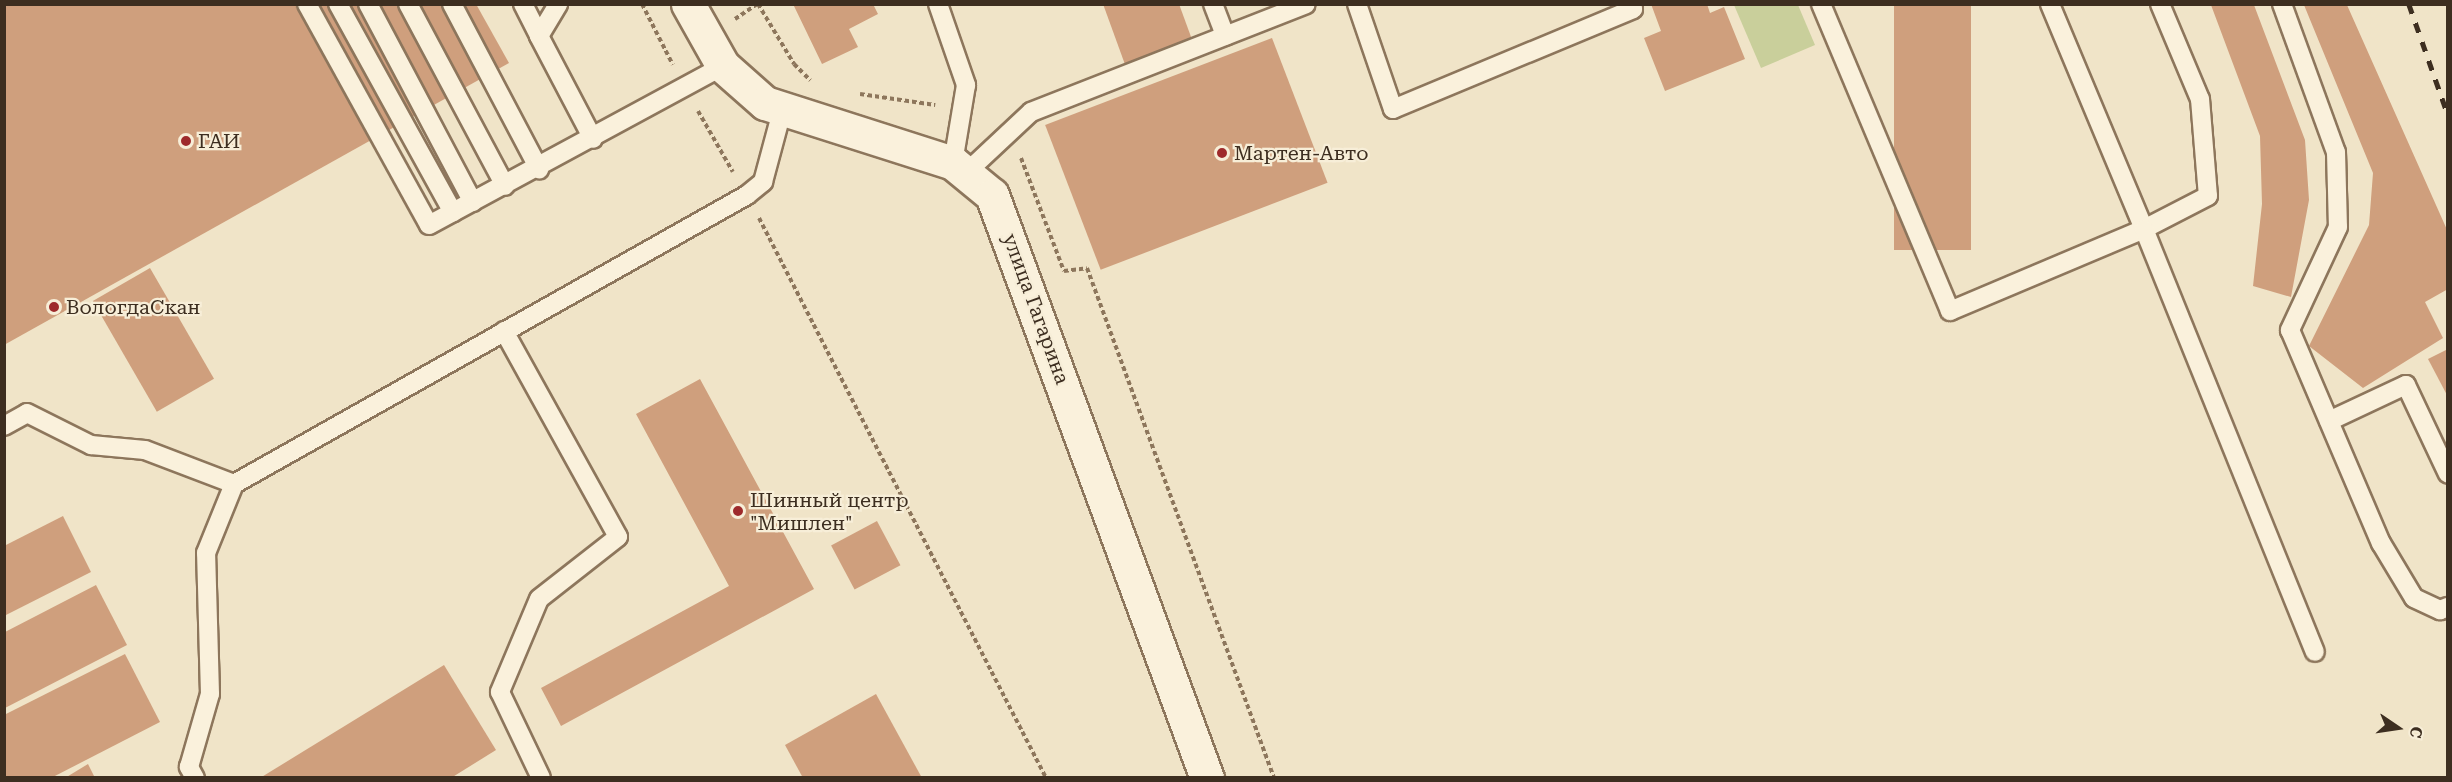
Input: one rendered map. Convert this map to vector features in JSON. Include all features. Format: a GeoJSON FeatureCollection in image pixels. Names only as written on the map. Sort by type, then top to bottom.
{"type":"FeatureCollection","features":[{"type":"Feature","properties":{"kind":"street"},"geometry":{"type":"LineString","coordinates":[[688,4],[723,66],[750,93],[782,111],[961,167]]}},
{"type":"Feature","properties":{"kind":"street","name":"улица Гагарина"},"geometry":{"type":"LineString","coordinates":[[961,167],[1000,211],[1207,777]]}},
{"type":"Feature","properties":{"kind":"lane"},"geometry":{"type":"LineString","coordinates":[[307,4],[429,225],[539,169],[723,66]]}},
{"type":"Feature","properties":{"kind":"lane"},"geometry":{"type":"LineString","coordinates":[[338,4],[453,212]]}},
{"type":"Feature","properties":{"kind":"lane"},"geometry":{"type":"LineString","coordinates":[[368,4],[473,202]]}},
{"type":"Feature","properties":{"kind":"lane"},"geometry":{"type":"LineString","coordinates":[[408,4],[505,186]]}},
{"type":"Feature","properties":{"kind":"lane"},"geometry":{"type":"LineString","coordinates":[[452,4],[539,169]]}},
{"type":"Feature","properties":{"kind":"lane"},"geometry":{"type":"LineString","coordinates":[[523,4],[593,139]]}},
{"type":"Feature","properties":{"kind":"lane"},"geometry":{"type":"LineString","coordinates":[[540,36],[558,4]]}},
{"type":"Feature","properties":{"kind":"lane"},"geometry":{"type":"LineString","coordinates":[[938,4],[966,85],[962,109],[961,167]]}},
{"type":"Feature","properties":{"kind":"lane"},"geometry":{"type":"LineString","coordinates":[[1213,4],[1225,36]]}},
{"type":"Feature","properties":{"kind":"lane"},"geometry":{"type":"LineString","coordinates":[[961,167],[1011,131],[1031,112],[1306,4]]}},
{"type":"Feature","properties":{"kind":"lane"},"geometry":{"type":"LineString","coordinates":[[1357,4],[1393,109],[1633,9],[1631,4]]}},
{"type":"Feature","properties":{"kind":"lane"},"geometry":{"type":"LineString","coordinates":[[1821,4],[1950,311],[2144,229],[2208,196],[2200,99],[2160,4]]}},
{"type":"Feature","properties":{"kind":"lane"},"geometry":{"type":"LineString","coordinates":[[2049,4],[2144,229],[2315,652]]}},
{"type":"Feature","properties":{"kind":"lane"},"geometry":{"type":"LineString","coordinates":[[2282,4],[2336,152],[2338,227],[2290,330],[2386,552],[2414,598],[2445,613]]}},
{"type":"Feature","properties":{"kind":"lane"},"geometry":{"type":"LineString","coordinates":[[195,777],[189,766],[210,694],[206,553],[234,484],[747,195],[763,182],[782,111]]}},
{"type":"Feature","properties":{"kind":"lane"},"geometry":{"type":"LineString","coordinates":[[504,331],[618,537],[539,599],[500,692],[541,777]]}},
{"type":"Feature","properties":{"kind":"lane"},"geometry":{"type":"LineString","coordinates":[[2329,421],[2406,385],[2448,474]]}},
{"type":"Feature","properties":{"kind":"lane"},"geometry":{"type":"LineString","coordinates":[[4,426],[27,413],[91,445],[145,450],[234,484]]}},
{"type":"Feature","properties":{"kind":"path"},"geometry":{"type":"LineString","coordinates":[[642,4],[685,89],[747,195],[1046,777]]}},
{"type":"Feature","properties":{"kind":"path"},"geometry":{"type":"LineString","coordinates":[[758,4],[794,64],[817,86]]}},
{"type":"Feature","properties":{"kind":"path"},"geometry":{"type":"LineString","coordinates":[[851,93],[962,109]]}},
{"type":"Feature","properties":{"kind":"path"},"geometry":{"type":"LineString","coordinates":[[1011,131],[1064,271],[1087,268],[1274,777]]}},
{"type":"Feature","properties":{"kind":"green space"},"geometry":{"type":"Polygon","coordinates":[[[1734,5],[1798,5],[1815,45],[1761,68],[1734,5]]]}},
{"type":"Feature","properties":{"kind":"building","name":"ГАИ"},"geometry":{"type":"Polygon","coordinates":[[[4,4],[476,4],[509,63],[4,345],[4,4]]]}},
{"type":"Feature","properties":{"kind":"building"},"geometry":{"type":"Polygon","coordinates":[[[793,4],[873,4],[878,14],[849,29],[858,47],[822,64],[793,4]]]}},
{"type":"Feature","properties":{"kind":"building"},"geometry":{"type":"Polygon","coordinates":[[[1103,4],[1179,4],[1194,45],[1127,70],[1103,4]]]}},
{"type":"Feature","properties":{"kind":"building"},"geometry":{"type":"Polygon","coordinates":[[[1651,4],[1707,4],[1710,13],[1724,7],[1745,59],[1665,91],[1644,38],[1661,31],[1651,4]]]}},
{"type":"Feature","properties":{"kind":"building"},"geometry":{"type":"Polygon","coordinates":[[[1894,4],[1971,4],[1971,250],[1894,250],[1894,4]]]}},
{"type":"Feature","properties":{"kind":"building"},"geometry":{"type":"Polygon","coordinates":[[[2211,5],[2254,5],[2305,140],[2309,200],[2291,297],[2253,286],[2262,204],[2260,136],[2211,5]]]}},
{"type":"Feature","properties":{"kind":"building"},"geometry":{"type":"Polygon","coordinates":[[[2304,5],[2347,5],[2448,232],[2448,289],[2425,302],[2443,338],[2363,388],[2309,346],[2369,225],[2373,173],[2304,5]]]}},
{"type":"Feature","properties":{"kind":"building"},"geometry":{"type":"Polygon","coordinates":[[[1272,38],[1328,183],[1101,270],[1045,125],[1272,38]]]}},
{"type":"Feature","properties":{"kind":"building"},"geometry":{"type":"Polygon","coordinates":[[[150,268],[214,379],[157,412],[93,301],[150,268]]]}},
{"type":"Feature","properties":{"kind":"building"},"geometry":{"type":"Polygon","coordinates":[[[2448,349],[2448,397],[2428,359],[2448,349]]]}},
{"type":"Feature","properties":{"kind":"building"},"geometry":{"type":"Polygon","coordinates":[[[700,379],[814,589],[561,726],[541,688],[729,586],[636,414],[700,379]]]}},
{"type":"Feature","properties":{"kind":"building"},"geometry":{"type":"Polygon","coordinates":[[[63,516],[91,572],[4,616],[4,546],[63,516]]]}},
{"type":"Feature","properties":{"kind":"building"},"geometry":{"type":"Polygon","coordinates":[[[877,521],[900,565],[855,590],[831,545],[877,521]]]}},
{"type":"Feature","properties":{"kind":"building"},"geometry":{"type":"Polygon","coordinates":[[[96,585],[127,645],[5,708],[5,632],[96,585]]]}},
{"type":"Feature","properties":{"kind":"building"},"geometry":{"type":"Polygon","coordinates":[[[125,654],[160,722],[51,778],[4,778],[4,715],[125,654]]]}},
{"type":"Feature","properties":{"kind":"building"},"geometry":{"type":"Polygon","coordinates":[[[444,665],[496,750],[451,778],[260,778],[444,665]]]}},
{"type":"Feature","properties":{"kind":"building"},"geometry":{"type":"Polygon","coordinates":[[[876,694],[922,778],[803,778],[785,745],[876,694]]]}},
{"type":"Feature","properties":{"kind":"building"},"geometry":{"type":"Polygon","coordinates":[[[88,764],[95,778],[65,778],[88,764]]]}},
{"type":"Feature","properties":{"kind":"railway"},"geometry":{"type":"LineString","coordinates":[[2409,4],[2448,115]]}},
{"type":"Feature","properties":{"kind":"place","name":"ГАИ"},"geometry":{"type":"Point","coordinates":[186,141]}},
{"type":"Feature","properties":{"kind":"place","name":"Мартен-Авто"},"geometry":{"type":"Point","coordinates":[1222,153]}},
{"type":"Feature","properties":{"kind":"place","name":"ВологдаСкан"},"geometry":{"type":"Point","coordinates":[54,307]}},
{"type":"Feature","properties":{"kind":"place","name":"Шинный центр \"Мишлен\""},"geometry":{"type":"Point","coordinates":[738,511]}}]}
